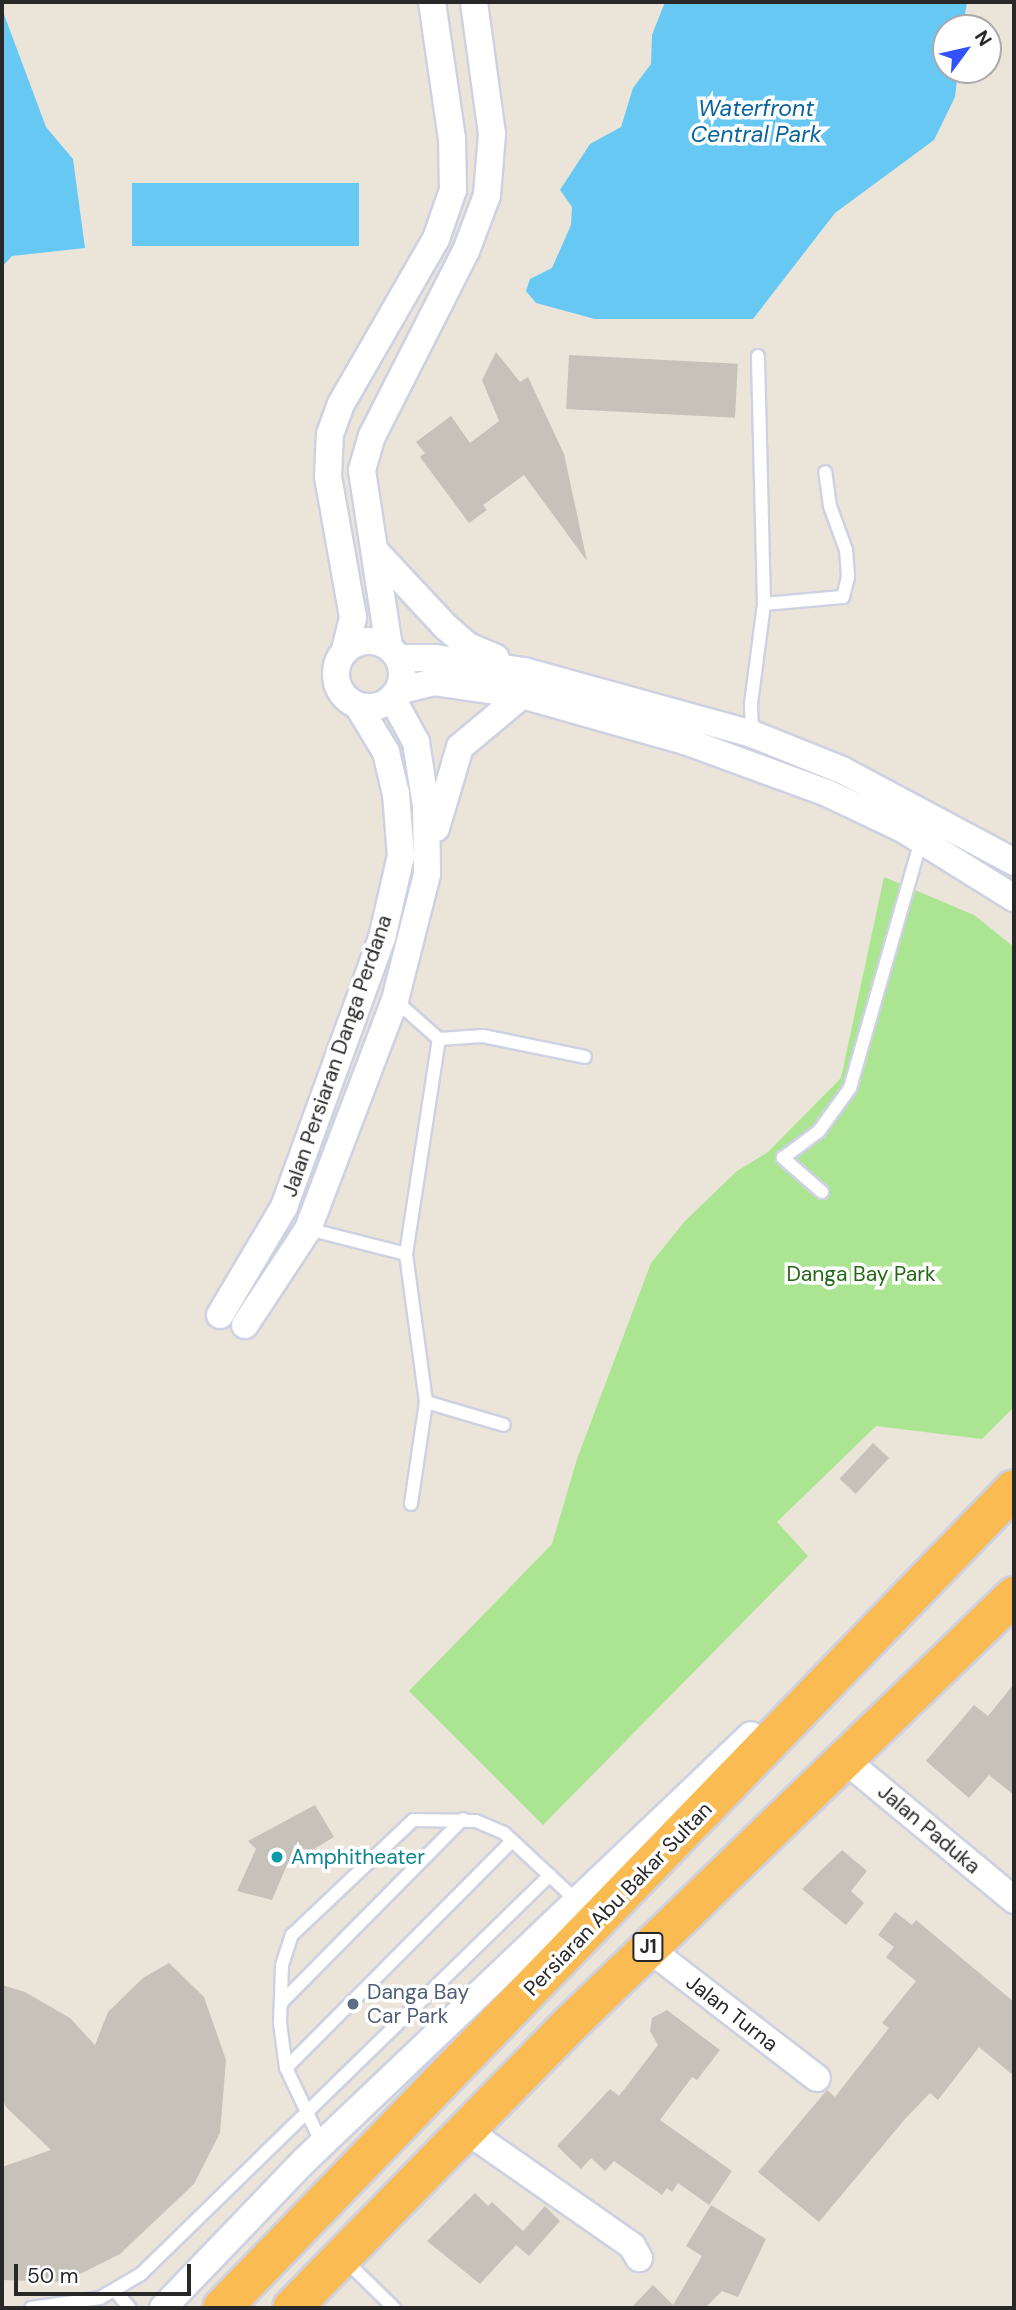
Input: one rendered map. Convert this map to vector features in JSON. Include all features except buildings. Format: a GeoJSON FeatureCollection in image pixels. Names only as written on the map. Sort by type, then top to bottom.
{"type":"FeatureCollection","features":[{"type":"Feature","properties":{"kind":"highway","name":"Persiaran Abu Bakar Sultan"},"geometry":{"type":"LineString","coordinates":[[222,2308],[1014,1489]]}},
{"type":"Feature","properties":{"kind":"highway","name":"J1"},"geometry":{"type":"LineString","coordinates":[[292,2308],[648,1948],[843,1758],[1014,1597]]}},
{"type":"Feature","properties":{"kind":"street"},"geometry":{"type":"LineString","coordinates":[[432,2],[452,139],[453,190],[436,239],[341,404],[330,434],[328,476],[353,617],[345,650],[336,666],[337,684],[358,706],[376,707],[395,694],[433,682],[523,683]]}},
{"type":"Feature","properties":{"kind":"street"},"geometry":{"type":"LineString","coordinates":[[395,694],[402,675],[394,652],[362,470],[372,436],[466,251],[486,195],[492,134],[474,2]]}},
{"type":"Feature","properties":{"kind":"street"},"geometry":{"type":"LineString","coordinates":[[376,552],[468,646],[523,683],[827,793],[921,840],[1014,898]]}},
{"type":"Feature","properties":{"kind":"street"},"geometry":{"type":"LineString","coordinates":[[345,650],[369,640],[394,652],[435,658],[523,683],[752,734],[842,769],[1014,862]]}},
{"type":"Feature","properties":{"kind":"street"},"geometry":{"type":"LineString","coordinates":[[427,874],[442,796],[460,747],[523,683]]}},
{"type":"Feature","properties":{"kind":"street","name":"Jalan Persiaran Danga Perdana"},"geometry":{"type":"LineString","coordinates":[[246,1325],[308,1229],[395,1000],[427,874],[425,806],[416,742],[395,694]]}},
{"type":"Feature","properties":{"kind":"street","name":"Jalan Persiaran Danga Perdana"},"geometry":{"type":"LineString","coordinates":[[220,1315],[284,1207],[382,938],[401,856],[396,794],[386,752],[358,706]]}},
{"type":"Feature","properties":{"kind":"street"},"geometry":{"type":"LineString","coordinates":[[163,2308],[322,2145],[579,1903],[814,1673],[898,1610]]}},
{"type":"Feature","properties":{"kind":"street","name":"Jalan Paduka"},"geometry":{"type":"LineString","coordinates":[[843,1758],[1014,1900]]}},
{"type":"Feature","properties":{"kind":"street","name":"Jalan Turna"},"geometry":{"type":"LineString","coordinates":[[648,1948],[817,2078]]}},
{"type":"Feature","properties":{"kind":"street"},"geometry":{"type":"LineString","coordinates":[[466,2130],[632,2246],[639,2258]]}},
{"type":"Feature","properties":{"kind":"lane"},"geometry":{"type":"LineString","coordinates":[[752,734],[751,704],[764,604],[758,356]]}},
{"type":"Feature","properties":{"kind":"lane"},"geometry":{"type":"LineString","coordinates":[[764,604],[843,597],[848,578],[846,550],[830,506],[825,472]]}},
{"type":"Feature","properties":{"kind":"lane"},"geometry":{"type":"LineString","coordinates":[[822,1192],[783,1158],[819,1130],[850,1088],[921,840]]}},
{"type":"Feature","properties":{"kind":"lane"},"geometry":{"type":"LineString","coordinates":[[395,1000],[439,1039],[483,1036],[585,1057]]}},
{"type":"Feature","properties":{"kind":"lane"},"geometry":{"type":"LineString","coordinates":[[411,1504],[426,1402],[406,1254],[439,1039]]}},
{"type":"Feature","properties":{"kind":"lane"},"geometry":{"type":"LineString","coordinates":[[308,1229],[406,1254]]}},
{"type":"Feature","properties":{"kind":"lane"},"geometry":{"type":"LineString","coordinates":[[426,1402],[504,1425]]}},
{"type":"Feature","properties":{"kind":"lane"},"geometry":{"type":"LineString","coordinates":[[322,2145],[286,2068],[281,2003],[282,1965],[292,1936],[413,1819],[476,1821],[512,1841],[579,1903]]}},
{"type":"Feature","properties":{"kind":"lane"},"geometry":{"type":"LineString","coordinates":[[281,2003],[463,1819]]}},
{"type":"Feature","properties":{"kind":"lane"},"geometry":{"type":"LineString","coordinates":[[286,2068],[512,1841]]}},
{"type":"Feature","properties":{"kind":"lane"},"geometry":{"type":"LineString","coordinates":[[31,2308],[79,2306],[116,2292],[141,2274],[309,2114],[550,1875]]}},
{"type":"Feature","properties":{"kind":"lane"},"geometry":{"type":"LineString","coordinates":[[341,2257],[394,2308]]}},
{"type":"Feature","properties":{"kind":"lane"},"geometry":{"type":"LineString","coordinates":[[116,2292],[130,2308]]}},
{"type":"Feature","properties":{"kind":"green space","name":"Danga Bay Park"},"geometry":{"type":"Polygon","coordinates":[[[884,877],[974,915],[1014,947],[1014,1407],[982,1439],[876,1426],[777,1522],[808,1556],[543,1825],[409,1691],[552,1544],[577,1459],[651,1263],[685,1221],[737,1171],[768,1152],[841,1078],[884,877]]]}},
{"type":"Feature","properties":{"kind":"water","name":"Waterfront Central Park"},"geometry":{"type":"Polygon","coordinates":[[[665,2],[967,2],[965,14],[932,14],[932,84],[956,84],[955,97],[934,140],[835,213],[753,319],[595,319],[536,303],[526,291],[530,279],[552,268],[571,225],[572,207],[560,190],[590,144],[621,127],[633,88],[651,64],[652,35],[665,2]]]}},
{"type":"Feature","properties":{"kind":"water"},"geometry":{"type":"Polygon","coordinates":[[[2,9],[46,127],[73,159],[85,248],[12,256],[2,267],[2,9]]]}},
{"type":"Feature","properties":{"kind":"water"},"geometry":{"type":"Polygon","coordinates":[[[132,183],[359,183],[359,246],[132,246],[132,183]]]}},
{"type":"Feature","properties":{"kind":"place","name":"Amphitheater"},"geometry":{"type":"Point","coordinates":[277,1857]}},
{"type":"Feature","properties":{"kind":"place","name":"Danga Bay Car Park"},"geometry":{"type":"Point","coordinates":[353,2004]}}]}
